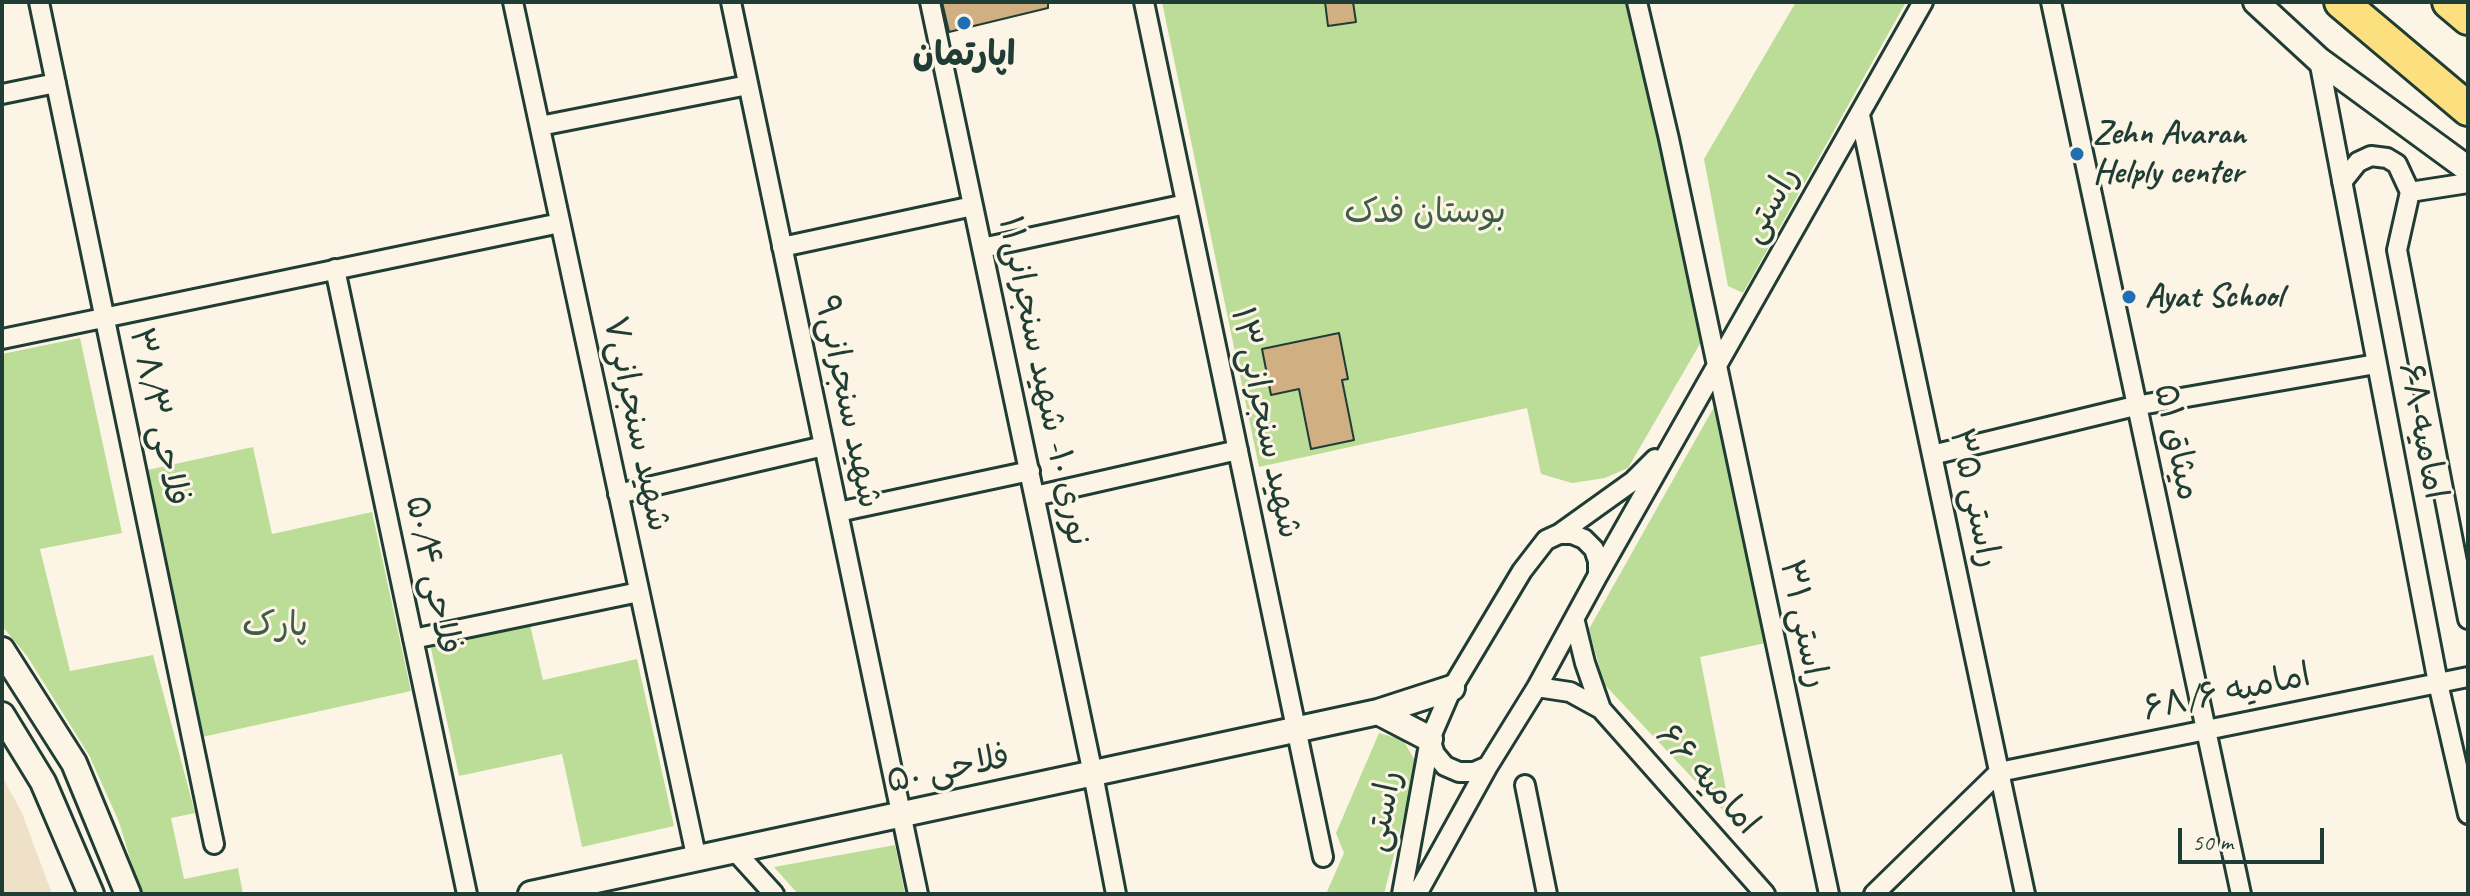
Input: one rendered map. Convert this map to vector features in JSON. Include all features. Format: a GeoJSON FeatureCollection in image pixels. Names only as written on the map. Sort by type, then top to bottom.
{"type":"FeatureCollection","features":[{"type":"Feature","properties":{"kind":"highway"},"geometry":{"type":"LineString","coordinates":[[2341,2],[2468,109]]}},
{"type":"Feature","properties":{"kind":"highway"},"geometry":{"type":"LineString","coordinates":[[2449,2],[2468,18]]}},
{"type":"Feature","properties":{"kind":"street","name":"فلاحی ۳۸/۳"},"geometry":{"type":"LineString","coordinates":[[39,2],[214,844]]}},
{"type":"Feature","properties":{"kind":"street","name":"شهید سنجرانی۷"},"geometry":{"type":"LineString","coordinates":[[513,2],[697,860]]}},
{"type":"Feature","properties":{"kind":"street","name":"شهید سنجرانی۹"},"geometry":{"type":"LineString","coordinates":[[731,2],[918,894]]}},
{"type":"Feature","properties":{"kind":"street","name":"نوری ۱۰- شهید سنجرانی۱۱"},"geometry":{"type":"LineString","coordinates":[[930,2],[1116,894]]}},
{"type":"Feature","properties":{"kind":"street","name":"شهید سنجرانی۱۳"},"geometry":{"type":"LineString","coordinates":[[1144,2],[1323,857]]}},
{"type":"Feature","properties":{"kind":"street","name":"راستی ۳۱"},"geometry":{"type":"LineString","coordinates":[[1637,2],[1669,139],[1829,894]]}},
{"type":"Feature","properties":{"kind":"street","name":"راستی"},"geometry":{"type":"LineString","coordinates":[[1417,894],[1488,766],[1575,622],[1674,439],[1923,2]]}},
{"type":"Feature","properties":{"kind":"street","name":"میثاق ۵۱"},"geometry":{"type":"LineString","coordinates":[[2051,2],[2241,894]]}},
{"type":"Feature","properties":{"kind":"street"},"geometry":{"type":"LineString","coordinates":[[2256,2],[2319,60],[2468,169]]}},
{"type":"Feature","properties":{"kind":"street","name":"امامیه ۶۸"},"geometry":{"type":"LineString","coordinates":[[2319,60],[2438,683],[2468,814]]}},
{"type":"Feature","properties":{"kind":"street"},"geometry":{"type":"LineString","coordinates":[[2,94],[56,83]]}},
{"type":"Feature","properties":{"kind":"street"},"geometry":{"type":"LineString","coordinates":[[540,126],[748,85]]}},
{"type":"Feature","properties":{"kind":"street","name":"راستی ۳۵"},"geometry":{"type":"LineString","coordinates":[[1860,115],[2025,894]]}},
{"type":"Feature","properties":{"kind":"street"},"geometry":{"type":"LineString","coordinates":[[2342,182],[2358,162],[2371,156],[2387,158],[2397,164],[2410,192],[2468,183]]}},
{"type":"Feature","properties":{"kind":"street","name":"امامیه ۶۸"},"geometry":{"type":"LineString","coordinates":[[2410,192],[2397,250],[2468,619]]}},
{"type":"Feature","properties":{"kind":"street"},"geometry":{"type":"LineString","coordinates":[[982,248],[1186,204]]}},
{"type":"Feature","properties":{"kind":"street"},"geometry":{"type":"LineString","coordinates":[[782,247],[973,206]]}},
{"type":"Feature","properties":{"kind":"street"},"geometry":{"type":"LineString","coordinates":[[2,339],[560,223]]}},
{"type":"Feature","properties":{"kind":"street","name":"فلاحی ۵۰/۴"},"geometry":{"type":"LineString","coordinates":[[335,269],[467,894]]}},
{"type":"Feature","properties":{"kind":"street"},"geometry":{"type":"LineString","coordinates":[[1932,455],[2135,406],[2376,364]]}},
{"type":"Feature","properties":{"kind":"street","name":"راستی"},"geometry":{"type":"LineString","coordinates":[[1402,894],[1430,739],[1452,688],[1522,571],[1546,540],[1633,481],[1674,439]]}},
{"type":"Feature","properties":{"kind":"street"},"geometry":{"type":"LineString","coordinates":[[618,494],[824,446]]}},
{"type":"Feature","properties":{"kind":"street"},"geometry":{"type":"LineString","coordinates":[[1035,496],[1238,450]]}},
{"type":"Feature","properties":{"kind":"street"},"geometry":{"type":"LineString","coordinates":[[838,512],[1030,471]]}},
{"type":"Feature","properties":{"kind":"street"},"geometry":{"type":"LineString","coordinates":[[1559,534],[1572,534],[1584,539],[1594,549],[1598,575]]}},
{"type":"Feature","properties":{"kind":"street"},"geometry":{"type":"LineString","coordinates":[[413,639],[639,592]]}},
{"type":"Feature","properties":{"kind":"street"},"geometry":{"type":"LineString","coordinates":[[1575,622],[1601,709]]}},
{"type":"Feature","properties":{"kind":"street"},"geometry":{"type":"LineString","coordinates":[[2,650],[74,763],[130,892]]}},
{"type":"Feature","properties":{"kind":"street","name":"امامیه ۶۸/۶"},"geometry":{"type":"LineString","coordinates":[[1999,772],[2468,677]]}},
{"type":"Feature","properties":{"kind":"street"},"geometry":{"type":"LineString","coordinates":[[1537,687],[1570,692],[1601,709]]}},
{"type":"Feature","properties":{"kind":"street","name":"فلاحی ۵۰"},"geometry":{"type":"LineString","coordinates":[[546,893],[587,889],[735,851],[1378,712],[1452,688]]}},
{"type":"Feature","properties":{"kind":"street","name":"امامیه ۶۶"},"geometry":{"type":"LineString","coordinates":[[1601,709],[1765,894]]}},
{"type":"Feature","properties":{"kind":"street"},"geometry":{"type":"LineString","coordinates":[[1378,712],[1430,739],[1435,754],[1445,766],[1459,772],[1474,772],[1488,766]]}},
{"type":"Feature","properties":{"kind":"street"},"geometry":{"type":"LineString","coordinates":[[2,715],[43,782],[91,894]]}},
{"type":"Feature","properties":{"kind":"street"},"geometry":{"type":"LineString","coordinates":[[1874,894],[1999,772]]}},
{"type":"Feature","properties":{"kind":"street"},"geometry":{"type":"LineString","coordinates":[[1525,785],[1547,894]]}},
{"type":"Feature","properties":{"kind":"street"},"geometry":{"type":"LineString","coordinates":[[735,851],[774,894]]}},
{"type":"Feature","properties":{"kind":"shaded area"},"geometry":{"type":"Polygon","coordinates":[[[2,776],[22,813],[52,894],[2,894],[2,776]]]}},
{"type":"Feature","properties":{"kind":"green space","name":"بوستان فدک"},"geometry":{"type":"Polygon","coordinates":[[[1162,2],[1640,2],[1708,330],[1628,468],[1605,478],[1572,483],[1541,474],[1527,408],[1259,467],[1162,2]]]}},
{"type":"Feature","properties":{"kind":"green space"},"geometry":{"type":"Polygon","coordinates":[[[1796,2],[1906,2],[1743,293],[1728,286],[1704,159],[1796,2]]]}},
{"type":"Feature","properties":{"kind":"green space"},"geometry":{"type":"Polygon","coordinates":[[[80,338],[122,533],[40,549],[70,671],[153,655],[195,813],[171,818],[184,879],[238,868],[243,894],[145,894],[140,891],[119,822],[89,755],[27,656],[2,626],[2,354],[80,338]]]}},
{"type":"Feature","properties":{"kind":"green space"},"geometry":{"type":"Polygon","coordinates":[[[1723,391],[1775,641],[1700,657],[1732,820],[1604,684],[1589,629],[1723,391]]]}},
{"type":"Feature","properties":{"kind":"green space","name":"پارک"},"geometry":{"type":"Polygon","coordinates":[[[253,447],[272,534],[372,512],[411,691],[202,737],[143,471],[253,447]]]}},
{"type":"Feature","properties":{"kind":"green space"},"geometry":{"type":"Polygon","coordinates":[[[529,621],[543,680],[637,659],[674,826],[582,847],[562,754],[459,776],[430,644],[529,621]]]}},
{"type":"Feature","properties":{"kind":"green space"},"geometry":{"type":"Polygon","coordinates":[[[1379,733],[1403,740],[1417,764],[1384,894],[1326,894],[1344,853],[1336,833],[1379,733]]]}},
{"type":"Feature","properties":{"kind":"green space"},"geometry":{"type":"Polygon","coordinates":[[[895,845],[905,894],[798,894],[774,867],[895,845]]]}},
{"type":"Feature","properties":{"kind":"building","name":"اپارتمان"},"geometry":{"type":"Polygon","coordinates":[[[942,2],[1048,2],[1048,8],[949,32],[942,2]]]}},
{"type":"Feature","properties":{"kind":"building"},"geometry":{"type":"Polygon","coordinates":[[[1325,2],[1353,2],[1356,22],[1328,26],[1325,2]]]}},
{"type":"Feature","properties":{"kind":"building"},"geometry":{"type":"Polygon","coordinates":[[[1339,333],[1348,379],[1342,380],[1354,440],[1311,449],[1299,389],[1271,395],[1262,349],[1339,333]]]}},
{"type":"Feature","properties":{"kind":"place","name":"اپارتمان"},"geometry":{"type":"Point","coordinates":[964,23]}},
{"type":"Feature","properties":{"kind":"place","name":"Zehn Avaran Helply center"},"geometry":{"type":"Point","coordinates":[2077,154]}},
{"type":"Feature","properties":{"kind":"place","name":"Ayat School"},"geometry":{"type":"Point","coordinates":[2129,297]}}]}
